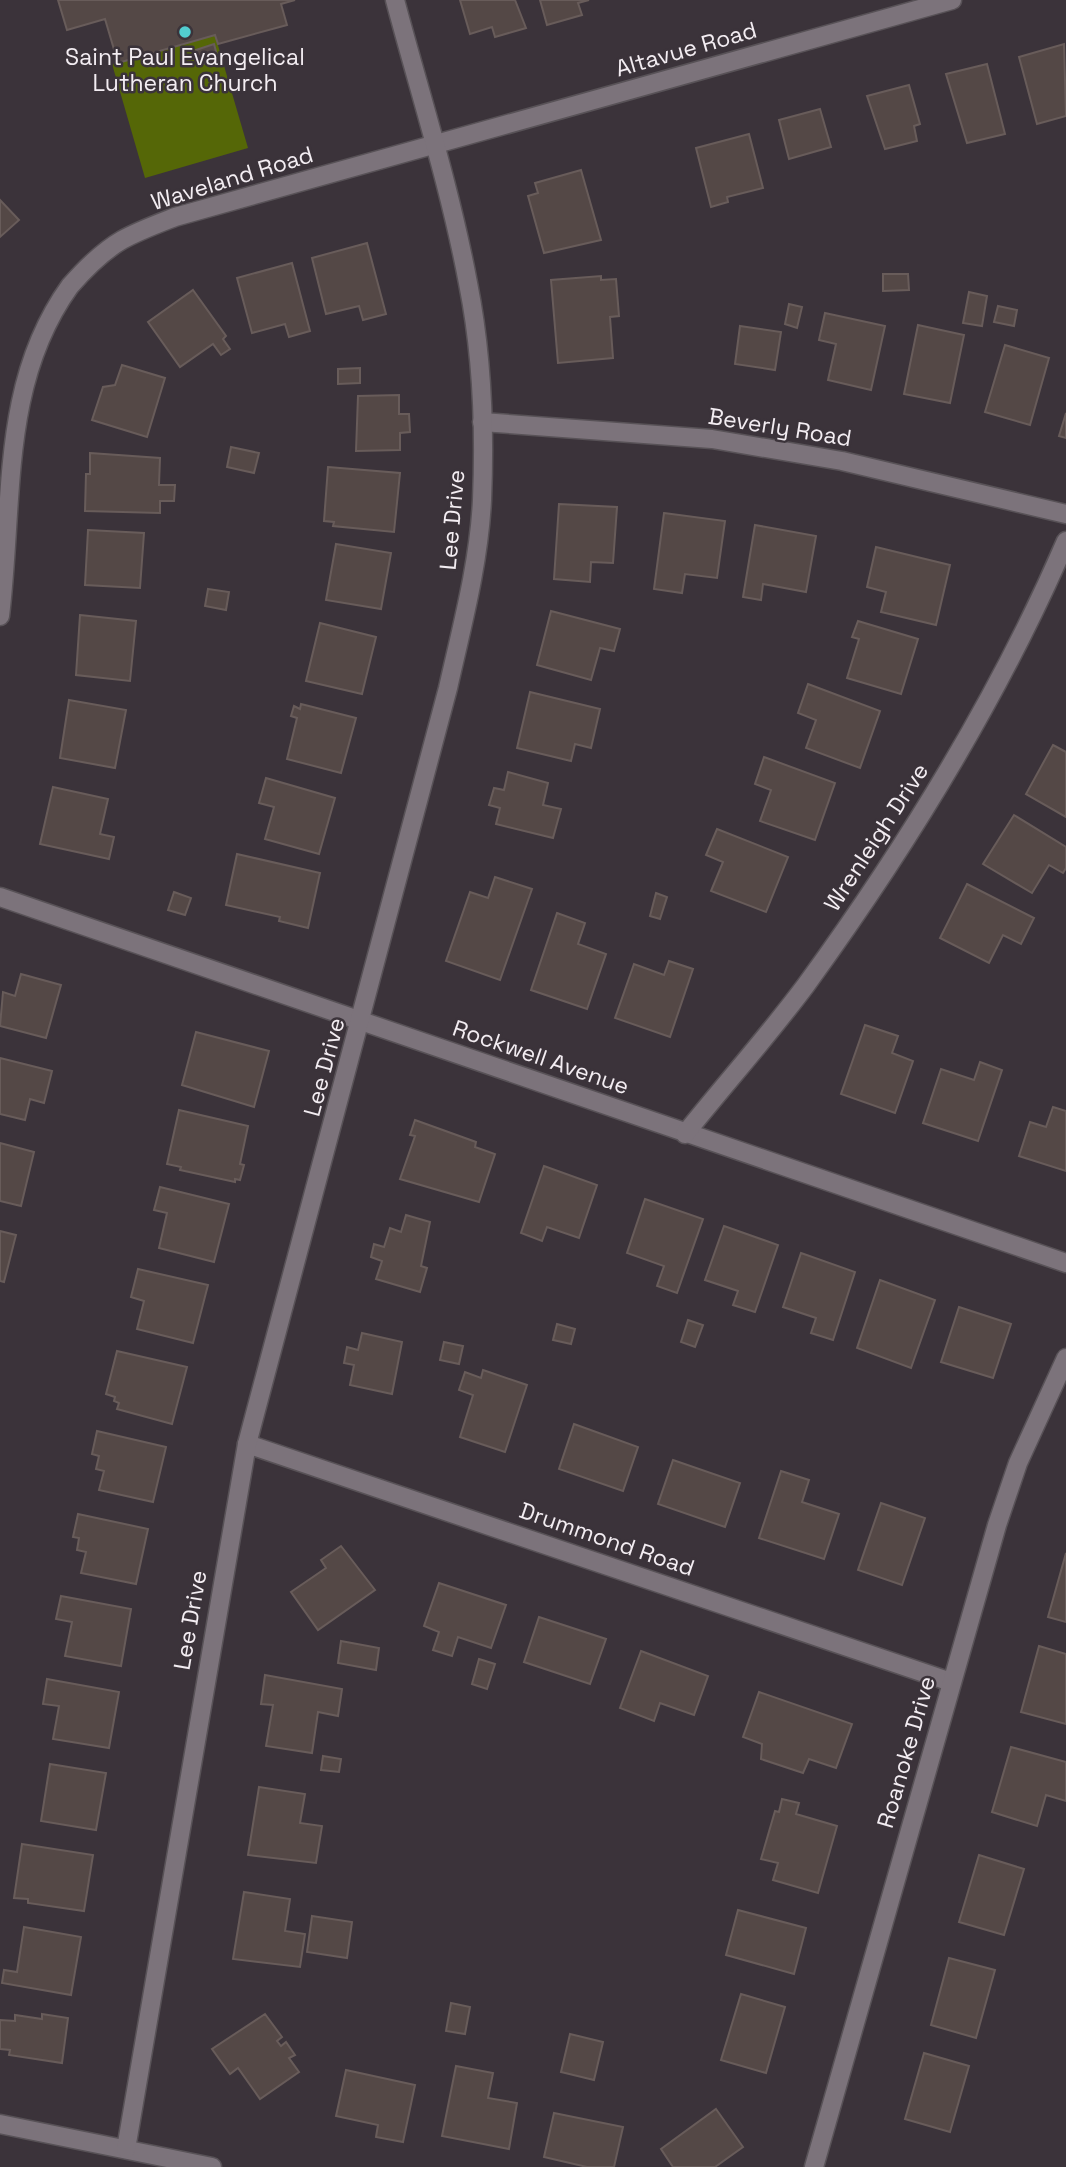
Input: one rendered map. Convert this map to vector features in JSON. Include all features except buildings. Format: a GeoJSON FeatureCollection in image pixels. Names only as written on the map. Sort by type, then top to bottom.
{"type":"FeatureCollection","features":[{"type":"Feature","properties":{"kind":"street","name":"Lee Drive"},"geometry":{"type":"LineString","coordinates":[[126,2150],[247,1444],[362,1021],[448,688],[469,591],[482,501],[479,359],[469,285],[394,0]]}},
{"type":"Feature","properties":{"kind":"street","name":"Altavue Road"},"geometry":{"type":"LineString","coordinates":[[434,145],[952,0]]}},
{"type":"Feature","properties":{"kind":"street","name":"Waveland Road"},"geometry":{"type":"LineString","coordinates":[[0,616],[16,396],[31,347],[55,304],[81,273],[120,241],[175,216],[434,145]]}},
{"type":"Feature","properties":{"kind":"street","name":"Beverly Road"},"geometry":{"type":"LineString","coordinates":[[482,422],[712,439],[842,461],[1066,514]]}},
{"type":"Feature","properties":{"kind":"street","name":"Wrenleigh Drive"},"geometry":{"type":"LineString","coordinates":[[685,1133],[804,987],[881,878],[940,786],[994,688],[1042,596],[1066,541]]}},
{"type":"Feature","properties":{"kind":"street","name":"Rockwell Avenue"},"geometry":{"type":"LineString","coordinates":[[0,897],[1066,1263]]}},
{"type":"Feature","properties":{"kind":"street","name":"Roanoke Drive"},"geometry":{"type":"LineString","coordinates":[[814,2167],[951,1682],[1018,1463],[1066,1358]]}},
{"type":"Feature","properties":{"kind":"street","name":"Drummond Road"},"geometry":{"type":"LineString","coordinates":[[247,1444],[951,1682]]}},
{"type":"Feature","properties":{"kind":"street"},"geometry":{"type":"LineString","coordinates":[[0,2124],[212,2167]]}},
{"type":"Feature","properties":{"kind":"green space"},"geometry":{"type":"Polygon","coordinates":[[[215,35],[248,148],[145,178],[112,64],[215,35]]]}},
{"type":"Feature","properties":{"kind":"place","name":"Saint Paul Evangelical Lutheran Church"},"geometry":{"type":"Point","coordinates":[185,32]}}]}
